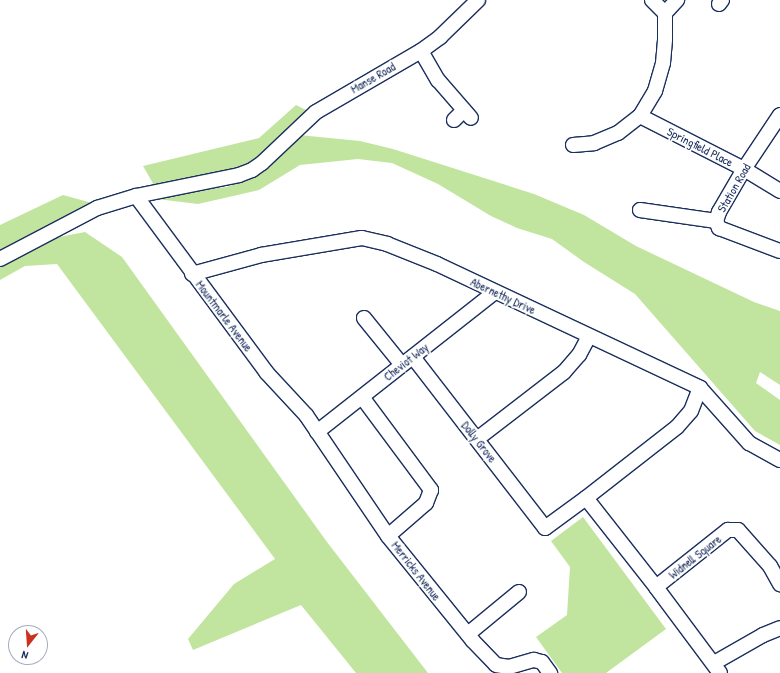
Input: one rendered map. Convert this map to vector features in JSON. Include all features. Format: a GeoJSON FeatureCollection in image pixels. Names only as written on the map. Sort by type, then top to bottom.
{"type":"FeatureCollection","features":[{"type":"Feature","properties":{"kind":"street","name":"Manse Road"},"geometry":{"type":"LineString","coordinates":[[0,259],[97,208],[136,196],[252,170],[269,157],[286,139],[316,112],[421,51],[440,36],[478,0]]}},
{"type":"Feature","properties":{"kind":"street"},"geometry":{"type":"LineString","coordinates":[[652,0],[665,13]]}},
{"type":"Feature","properties":{"kind":"street"},"geometry":{"type":"LineString","coordinates":[[573,145],[594,143],[618,133],[640,116],[654,91],[663,63],[665,13],[677,0]]}},
{"type":"Feature","properties":{"kind":"street"},"geometry":{"type":"LineString","coordinates":[[421,51],[438,80],[468,114],[454,120]]}},
{"type":"Feature","properties":{"kind":"street","name":"Station Road"},"geometry":{"type":"LineString","coordinates":[[780,115],[744,170],[719,212],[716,221],[720,228],[780,251]]}},
{"type":"Feature","properties":{"kind":"street","name":"Springfield Place"},"geometry":{"type":"LineString","coordinates":[[640,116],[744,170],[780,191]]}},
{"type":"Feature","properties":{"kind":"street","name":"Mountmarle Avenue"},"geometry":{"type":"LineString","coordinates":[[136,196],[192,274],[266,372],[306,415],[317,432]]}},
{"type":"Feature","properties":{"kind":"street"},"geometry":{"type":"LineString","coordinates":[[640,210],[716,221]]}},
{"type":"Feature","properties":{"kind":"street","name":"Abernethy Drive"},"geometry":{"type":"LineString","coordinates":[[192,274],[261,255],[362,238],[387,244],[437,264],[700,388],[749,443],[780,460]]}},
{"type":"Feature","properties":{"kind":"street","name":"Cheviot Way"},"geometry":{"type":"LineString","coordinates":[[317,432],[495,292]]}},
{"type":"Feature","properties":{"kind":"street","name":"Dolly Grove"},"geometry":{"type":"LineString","coordinates":[[364,318],[408,361],[477,439],[545,528],[586,498]]}},
{"type":"Feature","properties":{"kind":"street"},"geometry":{"type":"LineString","coordinates":[[477,439],[564,372],[579,356],[589,336]]}},
{"type":"Feature","properties":{"kind":"street"},"geometry":{"type":"LineString","coordinates":[[586,498],[677,427],[691,411],[700,388]]}},
{"type":"Feature","properties":{"kind":"street"},"geometry":{"type":"LineString","coordinates":[[362,397],[432,490],[426,503],[388,536]]}},
{"type":"Feature","properties":{"kind":"street","name":"Merricks Avenue"},"geometry":{"type":"LineString","coordinates":[[317,432],[388,536],[468,634],[496,665],[509,667],[534,660],[546,668]]}},
{"type":"Feature","properties":{"kind":"street","name":"Widnell Square"},"geometry":{"type":"LineString","coordinates":[[586,498],[717,668],[763,635],[780,628]]}},
{"type":"Feature","properties":{"kind":"street","name":"Widnell Square"},"geometry":{"type":"LineString","coordinates":[[656,587],[728,530],[738,530],[764,560],[780,584]]}},
{"type":"Feature","properties":{"kind":"street"},"geometry":{"type":"LineString","coordinates":[[468,634],[519,592]]}},
{"type":"Feature","properties":{"kind":"green space"},"geometry":{"type":"Polygon","coordinates":[[[296,105],[306,110],[256,159],[237,169],[155,187],[143,166],[259,138],[296,105]]]}},
{"type":"Feature","properties":{"kind":"green space"},"geometry":{"type":"Polygon","coordinates":[[[299,135],[360,141],[393,149],[534,194],[584,215],[636,246],[754,302],[780,311],[780,385],[760,372],[756,383],[780,400],[780,445],[755,431],[635,294],[584,262],[552,239],[517,228],[491,216],[438,184],[392,163],[358,159],[300,165],[259,190],[198,204],[157,199],[159,194],[227,187],[247,179],[273,162],[299,135]]]}},
{"type":"Feature","properties":{"kind":"green space"},"geometry":{"type":"Polygon","coordinates":[[[63,195],[92,203],[0,253],[0,225],[63,195]]]}},
{"type":"Feature","properties":{"kind":"green space"},"geometry":{"type":"Polygon","coordinates":[[[85,232],[122,257],[327,542],[428,673],[356,673],[301,605],[193,650],[188,639],[234,584],[275,559],[57,264],[25,266],[0,280],[0,267],[54,238],[85,232]]]}},
{"type":"Feature","properties":{"kind":"green space"},"geometry":{"type":"Polygon","coordinates":[[[583,517],[666,629],[606,673],[562,673],[536,637],[567,615],[570,567],[551,541],[583,517]]]}}]}
